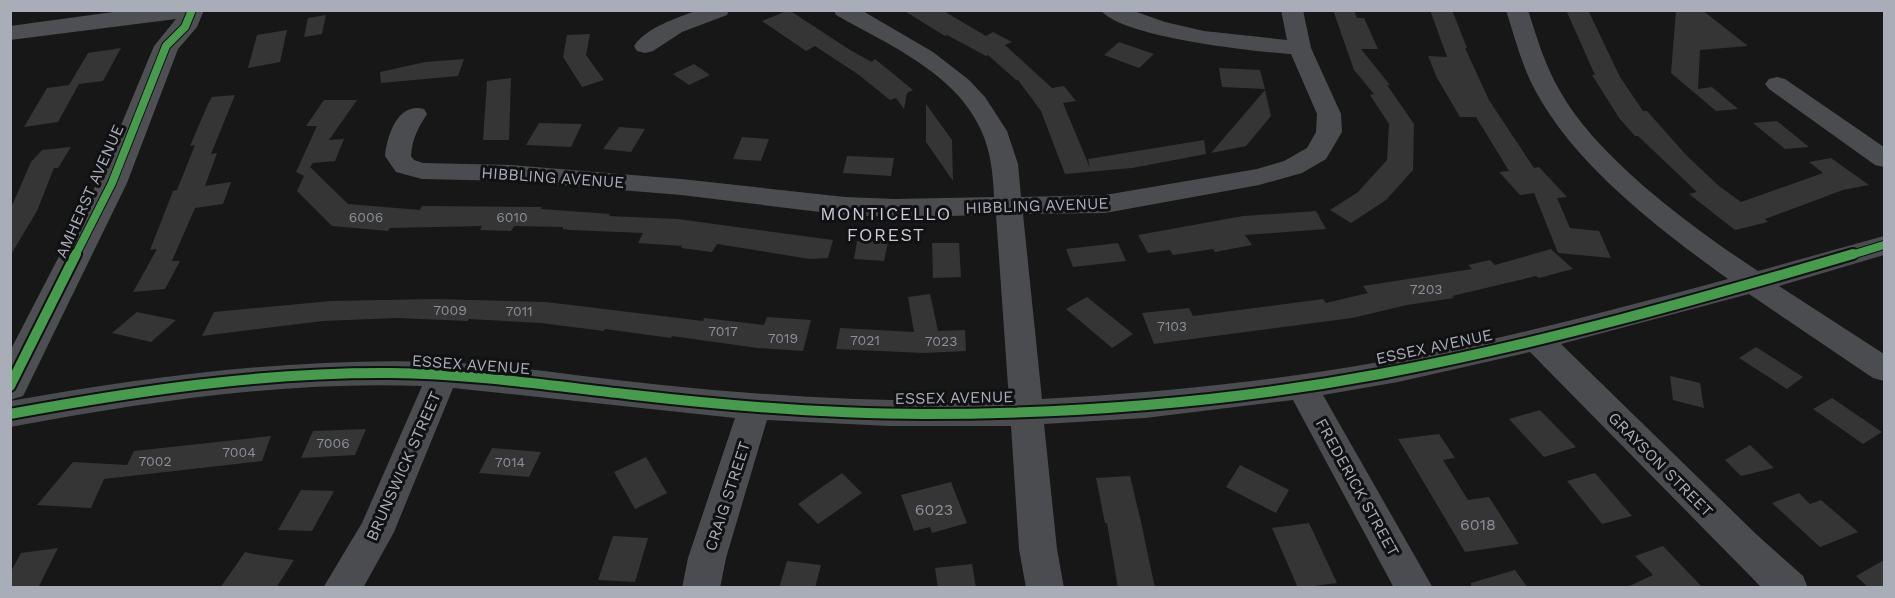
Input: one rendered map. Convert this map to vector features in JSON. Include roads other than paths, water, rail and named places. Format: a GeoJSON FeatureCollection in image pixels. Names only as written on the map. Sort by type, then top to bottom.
{"type":"FeatureCollection","features":[{"type":"Feature","properties":{"kind":"main road"},"geometry":{"type":"LineString","coordinates":[[10,33],[122,15],[190,10]]}},
{"type":"Feature","properties":{"kind":"main road","name":"AMHERST AVENUE"},"geometry":{"type":"LineString","coordinates":[[10,386],[112,183],[166,46],[185,27],[190,10]]}},
{"type":"Feature","properties":{"kind":"main road"},"geometry":{"type":"LineString","coordinates":[[122,15],[162,22],[166,46]]}},
{"type":"Feature","properties":{"kind":"street"},"geometry":{"type":"LineString","coordinates":[[645,46],[674,27],[719,10]]}},
{"type":"Feature","properties":{"kind":"street"},"geometry":{"type":"LineString","coordinates":[[844,10],[946,71],[980,106],[997,136],[1005,164],[1010,207],[1038,549],[1045,588]]}},
{"type":"Feature","properties":{"kind":"street"},"geometry":{"type":"LineString","coordinates":[[1111,10],[1143,24],[1200,38],[1300,48]]}},
{"type":"Feature","properties":{"kind":"street","name":"HIBBLING AVENUE"},"geometry":{"type":"LineString","coordinates":[[415,114],[405,127],[398,156],[405,166],[422,171],[511,173],[681,187],[845,206],[1083,206],[1133,200],[1259,177],[1293,167],[1308,159],[1325,143],[1330,122],[1300,48],[1292,10]]}},
{"type":"Feature","properties":{"kind":"street"},"geometry":{"type":"LineString","coordinates":[[1517,10],[1541,79],[1549,93],[1567,119],[1597,154],[1638,195],[1755,284],[1884,369]]}},
{"type":"Feature","properties":{"kind":"street"},"geometry":{"type":"LineString","coordinates":[[1777,84],[1884,159]]}},
{"type":"Feature","properties":{"kind":"street","name":"ESSEX AVENUE"},"geometry":{"type":"LineString","coordinates":[[10,414],[184,387],[287,377],[443,374],[755,406],[922,414],[1142,405],[1302,387],[1374,375],[1536,339],[1755,284],[1884,245]]}},
{"type":"Feature","properties":{"kind":"street","name":"GRAYSON STREET"},"geometry":{"type":"LineString","coordinates":[[1536,339],[1744,547],[1789,588]]}},
{"type":"Feature","properties":{"kind":"street","name":"BRUNSWICK STREET"},"geometry":{"type":"LineString","coordinates":[[342,588],[376,532],[443,374]]}},
{"type":"Feature","properties":{"kind":"street","name":"FREDERICK STREET"},"geometry":{"type":"LineString","coordinates":[[1302,387],[1414,588]]}},
{"type":"Feature","properties":{"kind":"street","name":"CRAIG STREET"},"geometry":{"type":"LineString","coordinates":[[701,588],[707,558],[755,406]]}},
{"type":"Feature","properties":{"kind":"district","name":"MONTICELLO FOREST"},"geometry":{"type":"Point","coordinates":[886,224]}}]}
